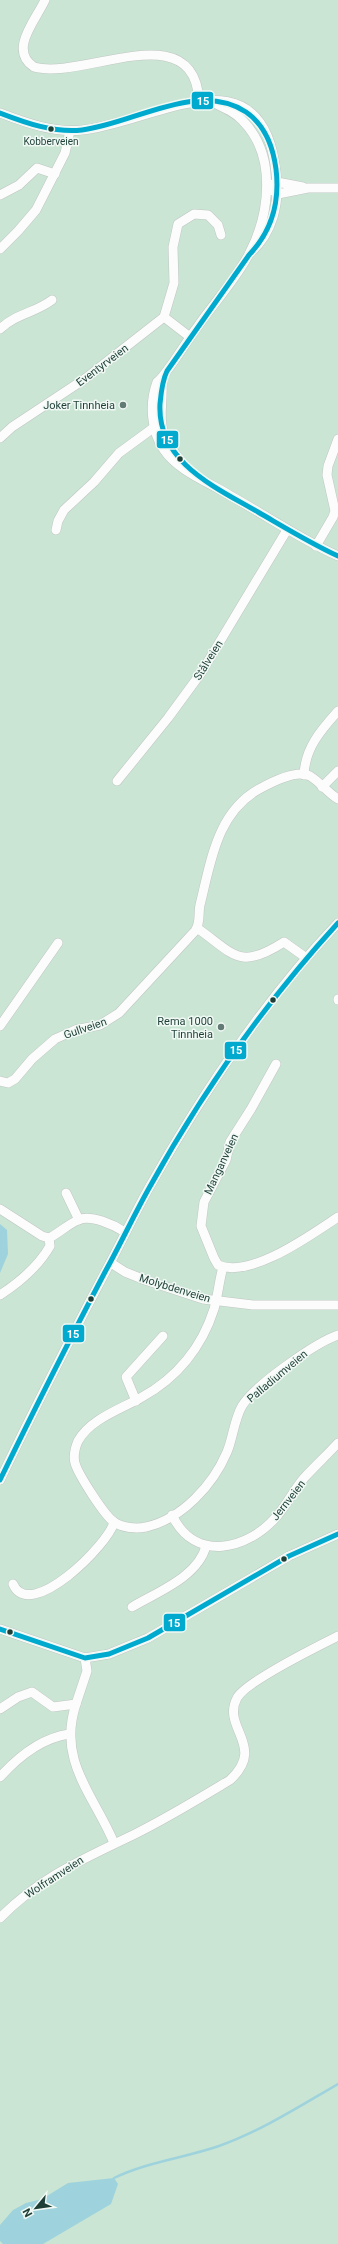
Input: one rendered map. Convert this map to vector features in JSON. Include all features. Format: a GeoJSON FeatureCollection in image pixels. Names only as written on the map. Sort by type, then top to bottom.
{"type":"FeatureCollection","features":[{"type":"Feature","properties":{"kind":"street"},"geometry":{"type":"LineString","coordinates":[[46,0],[24,42],[23,50],[27,60],[34,67],[48,70],[68,68],[122,57],[156,56],[177,61],[189,68],[198,85],[199,101]]}},
{"type":"Feature","properties":{"kind":"street"},"geometry":{"type":"LineString","coordinates":[[0,113],[48,129],[70,131],[100,127],[183,103],[199,101],[226,101],[238,106],[259,123],[273,152],[278,194],[275,209],[266,235],[260,244],[249,255],[190,337],[162,379],[157,425],[174,452],[190,471],[287,530],[338,556]]}},
{"type":"Feature","properties":{"kind":"street"},"geometry":{"type":"LineString","coordinates":[[212,102],[234,113],[251,130],[263,155],[267,187],[262,217],[249,255]]}},
{"type":"Feature","properties":{"kind":"street"},"geometry":{"type":"LineString","coordinates":[[0,249],[36,210],[69,144],[70,131]]}},
{"type":"Feature","properties":{"kind":"street"},"geometry":{"type":"LineString","coordinates":[[0,195],[19,185],[36,168],[55,174]]}},
{"type":"Feature","properties":{"kind":"street"},"geometry":{"type":"LineString","coordinates":[[267,187],[277,182],[308,188],[338,188]]}},
{"type":"Feature","properties":{"kind":"street"},"geometry":{"type":"LineString","coordinates":[[267,187],[278,194],[308,188]]}},
{"type":"Feature","properties":{"kind":"street"},"geometry":{"type":"LineString","coordinates":[[190,337],[164,317],[174,283],[173,247],[178,224],[194,214],[208,215],[218,225],[221,235]]}},
{"type":"Feature","properties":{"kind":"street"},"geometry":{"type":"LineString","coordinates":[[0,329],[18,316],[40,307],[52,300]]}},
{"type":"Feature","properties":{"kind":"street","name":"Eventyrveien"},"geometry":{"type":"LineString","coordinates":[[0,438],[12,427],[80,382],[164,317]]}},
{"type":"Feature","properties":{"kind":"street"},"geometry":{"type":"LineString","coordinates":[[56,530],[58,521],[64,510],[94,482],[125,447],[157,425]]}},
{"type":"Feature","properties":{"kind":"street"},"geometry":{"type":"LineString","coordinates":[[316,546],[337,510],[327,475],[328,466],[338,439]]}},
{"type":"Feature","properties":{"kind":"street","name":"Stålveien"},"geometry":{"type":"LineString","coordinates":[[117,781],[184,697],[215,650],[287,530]]}},
{"type":"Feature","properties":{"kind":"street"},"geometry":{"type":"LineString","coordinates":[[304,775],[310,748],[328,722],[338,711]]}},
{"type":"Feature","properties":{"kind":"street"},"geometry":{"type":"LineString","coordinates":[[322,787],[338,771]]}},
{"type":"Feature","properties":{"kind":"street"},"geometry":{"type":"LineString","coordinates":[[305,958],[284,942],[255,956],[236,956],[226,951],[197,928],[199,912],[218,838],[229,815],[242,800],[257,790],[278,780],[304,775],[308,775],[338,799]]}},
{"type":"Feature","properties":{"kind":"street"},"geometry":{"type":"LineString","coordinates":[[0,1480],[111,1263],[125,1232],[154,1178],[208,1092],[269,1003],[305,958],[338,922]]}},
{"type":"Feature","properties":{"kind":"street","name":"Gullveien"},"geometry":{"type":"LineString","coordinates":[[0,1081],[8,1083],[15,1079],[39,1052],[64,1034],[110,1020],[127,1005],[197,928]]}},
{"type":"Feature","properties":{"kind":"street"},"geometry":{"type":"LineString","coordinates":[[0,1026],[58,943]]}},
{"type":"Feature","properties":{"kind":"street","name":"Manganveien"},"geometry":{"type":"LineString","coordinates":[[223,1267],[216,1262],[204,1234],[201,1218],[204,1202],[226,1160],[230,1142],[252,1109],[276,1064]]}},
{"type":"Feature","properties":{"kind":"street"},"geometry":{"type":"LineString","coordinates":[[66,1193],[78,1220]]}},
{"type":"Feature","properties":{"kind":"street"},"geometry":{"type":"LineString","coordinates":[[0,1209],[42,1236],[48,1238],[78,1220],[96,1221],[125,1232]]}},
{"type":"Feature","properties":{"kind":"street"},"geometry":{"type":"LineString","coordinates":[[13,1584],[18,1591],[29,1596],[37,1595],[53,1587],[86,1559],[109,1533],[114,1522],[101,1507],[75,1464],[75,1447],[79,1439],[91,1426],[161,1385],[192,1355],[202,1337],[216,1301],[223,1267],[242,1266],[277,1256],[338,1217]]}},
{"type":"Feature","properties":{"kind":"street"},"geometry":{"type":"LineString","coordinates":[[0,1295],[20,1281],[41,1260],[50,1246],[48,1238]]}},
{"type":"Feature","properties":{"kind":"street","name":"Molybdenveien"},"geometry":{"type":"LineString","coordinates":[[111,1263],[125,1272],[145,1280],[182,1293],[216,1301],[253,1305],[338,1305]]}},
{"type":"Feature","properties":{"kind":"street","name":"Palladiumveien"},"geometry":{"type":"LineString","coordinates":[[114,1522],[121,1525],[142,1528],[150,1526],[172,1515],[189,1504],[206,1488],[227,1452],[237,1417],[247,1399],[308,1349],[338,1335]]}},
{"type":"Feature","properties":{"kind":"street"},"geometry":{"type":"LineString","coordinates":[[136,1401],[126,1377],[163,1336]]}},
{"type":"Feature","properties":{"kind":"street","name":"Jernveien"},"geometry":{"type":"LineString","coordinates":[[206,1546],[236,1544],[245,1541],[261,1531],[277,1516],[304,1479],[338,1443]]}},
{"type":"Feature","properties":{"kind":"street"},"geometry":{"type":"LineString","coordinates":[[132,1607],[189,1571],[202,1557],[206,1546],[183,1532],[172,1515]]}},
{"type":"Feature","properties":{"kind":"street"},"geometry":{"type":"LineString","coordinates":[[0,1629],[85,1658],[109,1654],[148,1638],[289,1556],[338,1534]]}},
{"type":"Feature","properties":{"kind":"street","name":"Wolframveien"},"geometry":{"type":"LineString","coordinates":[[0,1918],[44,1881],[86,1856],[144,1829],[230,1780],[238,1773],[245,1756],[245,1748],[234,1714],[238,1696],[255,1682],[338,1636]]}},
{"type":"Feature","properties":{"kind":"street"},"geometry":{"type":"LineString","coordinates":[[85,1658],[87,1671],[76,1704],[70,1734],[72,1756],[80,1778],[114,1843]]}},
{"type":"Feature","properties":{"kind":"street"},"geometry":{"type":"LineString","coordinates":[[0,1708],[22,1695],[32,1692],[53,1707],[76,1704]]}},
{"type":"Feature","properties":{"kind":"street"},"geometry":{"type":"LineString","coordinates":[[0,1777],[18,1758],[52,1740],[70,1734]]}},
{"type":"Feature","properties":{"kind":"green space"},"geometry":{"type":"Polygon","coordinates":[[[0,0],[338,0],[338,2244],[0,2244],[0,0]]]}},
{"type":"Feature","properties":{"kind":"water"},"geometry":{"type":"Polygon","coordinates":[[[0,1224],[7,1230],[8,1254],[0,1273],[0,1224]]]}},
{"type":"Feature","properties":{"kind":"water"},"geometry":{"type":"Polygon","coordinates":[[[114,2178],[118,2184],[111,2204],[43,2244],[3,2244],[0,2241],[0,2225],[13,2210],[26,2203],[42,2199],[68,2183],[114,2178]]]}},
{"type":"Feature","properties":{"kind":"waterway"},"geometry":{"type":"LineString","coordinates":[[114,2178],[139,2168],[206,2150],[235,2140],[280,2118],[338,2084]]}},
{"type":"Feature","properties":{"kind":"transit line","name":"15"},"geometry":{"type":"LineString","coordinates":[[0,113],[30,124],[51,129],[72,131],[102,126],[186,102],[207,100],[227,103],[246,112],[258,123],[270,144],[276,169],[277,193],[273,215],[269,226],[257,246],[249,255],[167,371],[160,400],[162,424],[168,442],[178,457],[207,482],[297,535],[338,556]]}},
{"type":"Feature","properties":{"kind":"transit line","name":"15"},"geometry":{"type":"LineString","coordinates":[[0,1480],[137,1210],[168,1154],[212,1085],[259,1018],[338,923]]}},
{"type":"Feature","properties":{"kind":"transit line","name":"15"},"geometry":{"type":"LineString","coordinates":[[0,1629],[85,1658],[109,1654],[148,1638],[289,1556],[338,1534]]}},
{"type":"Feature","properties":{"kind":"place","name":"Kobberveien"},"geometry":{"type":"Point","coordinates":[51,129]}},
{"type":"Feature","properties":{"kind":"place","name":"Joker Tinnheia"},"geometry":{"type":"Point","coordinates":[123,405]}},
{"type":"Feature","properties":{"kind":"place","name":"Rema 1000 Tinnheia"},"geometry":{"type":"Point","coordinates":[221,1027]}}]}
